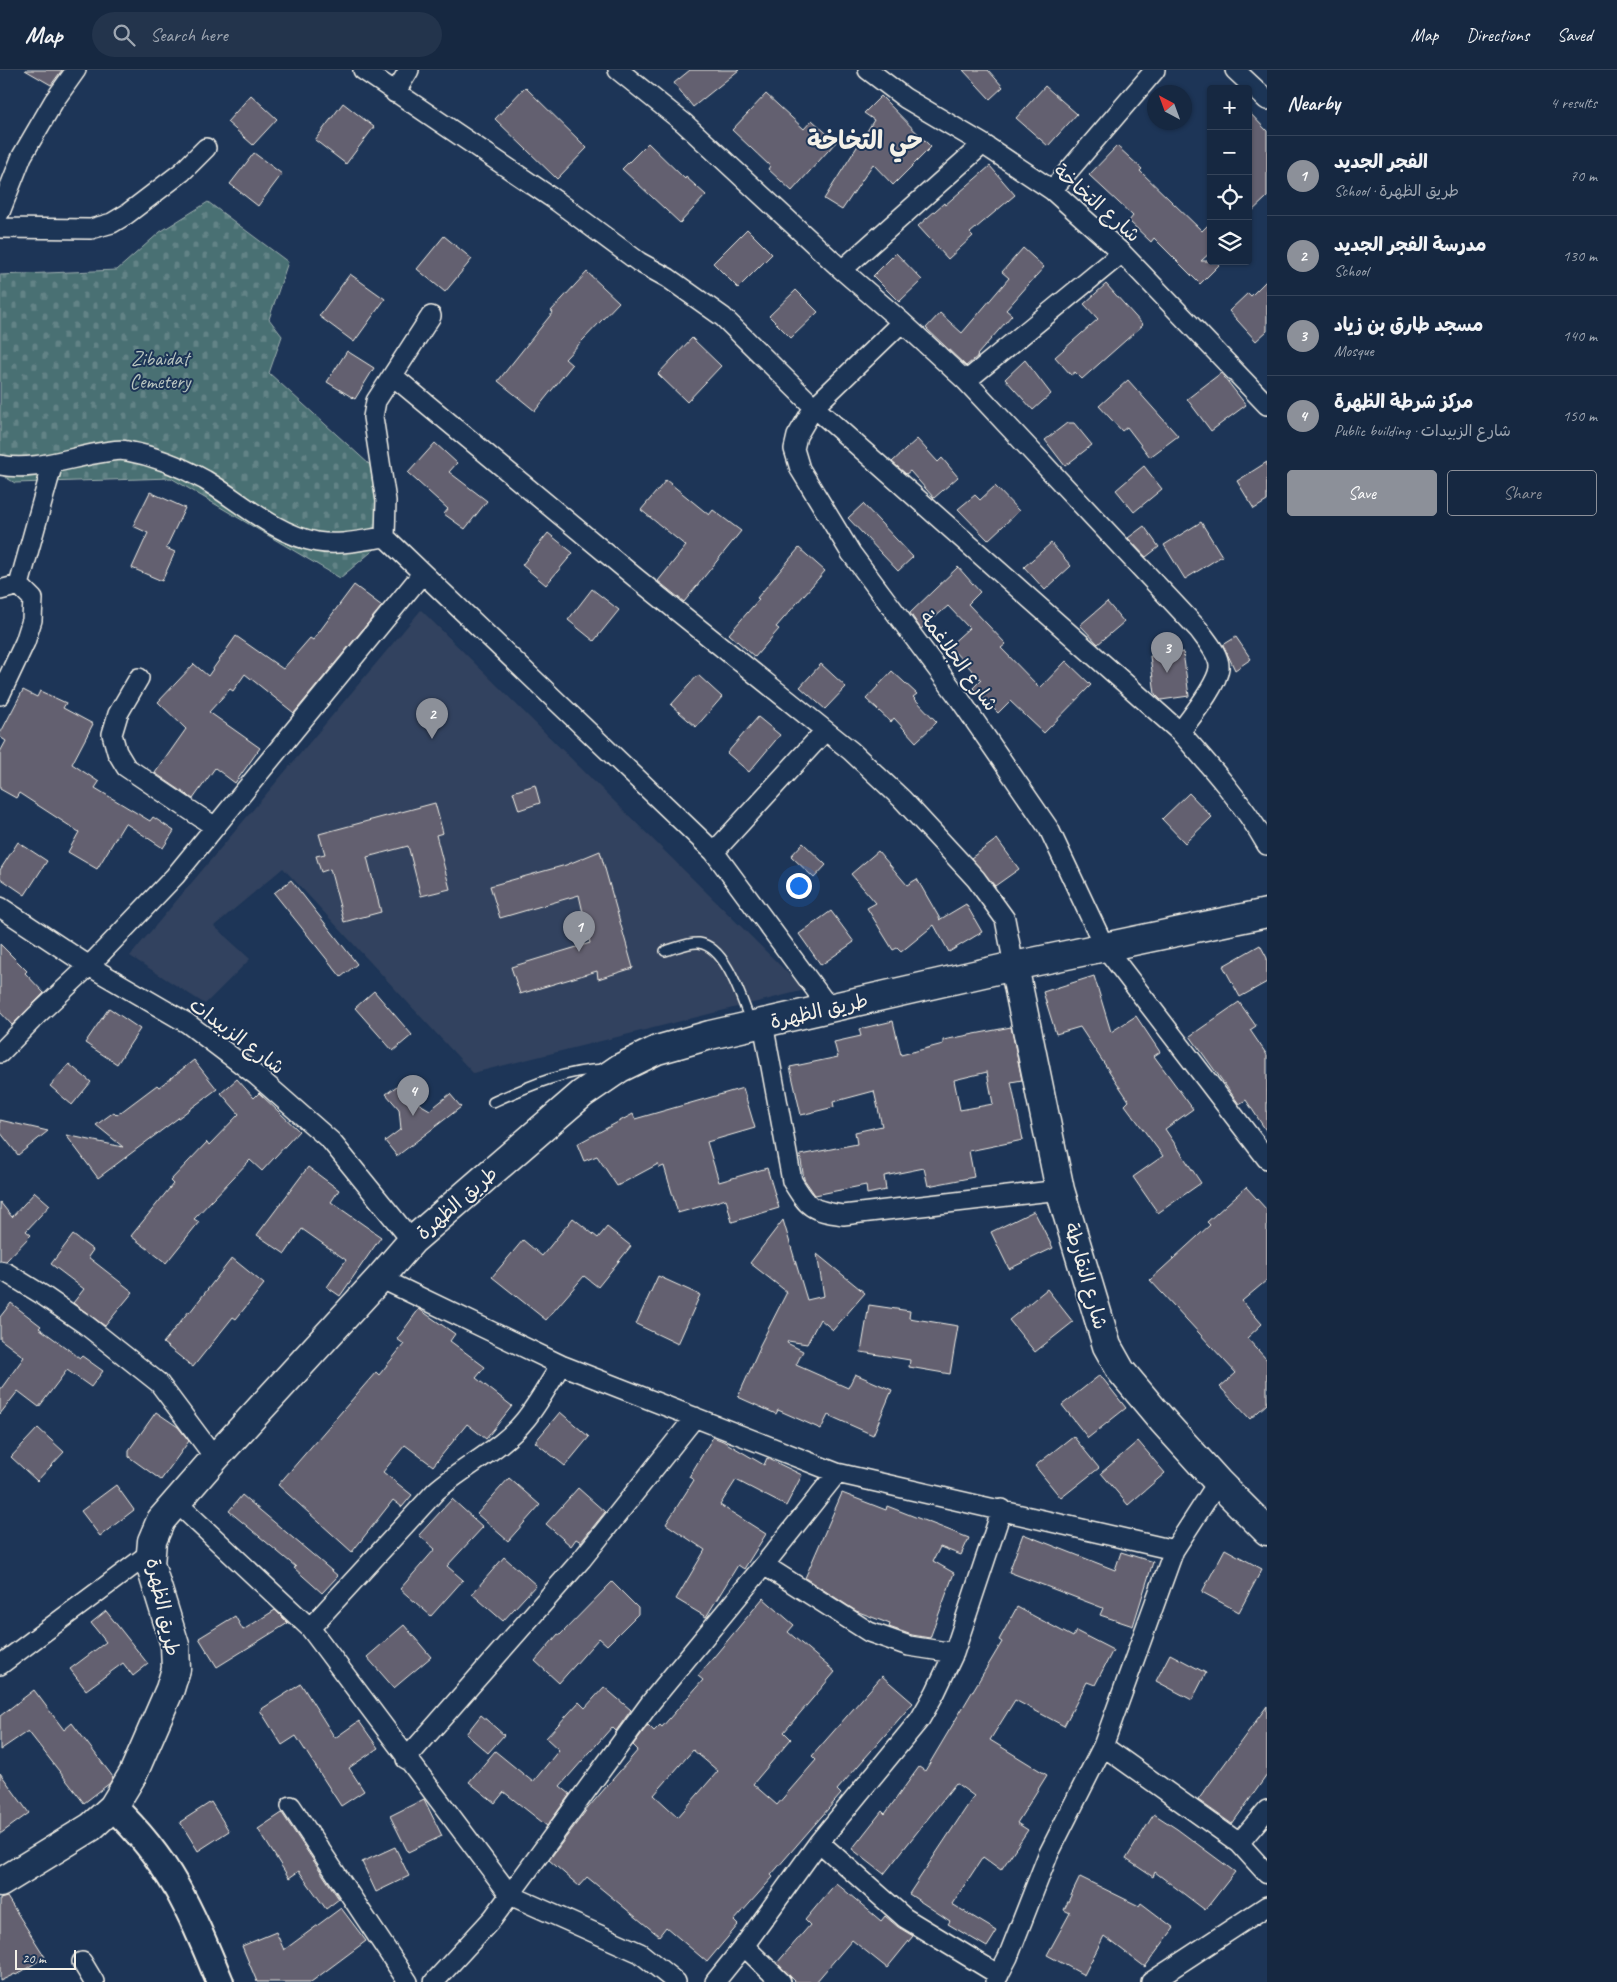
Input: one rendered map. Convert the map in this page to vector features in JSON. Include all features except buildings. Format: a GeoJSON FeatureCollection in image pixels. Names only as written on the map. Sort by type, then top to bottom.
{"type":"FeatureCollection","features":[{"type":"Feature","properties":{"kind":"main road","name":"طريق الظهرة"},"geometry":{"type":"LineString","coordinates":[[0,1883],[91,1827],[113,1806],[133,1774],[170,1690],[176,1669],[175,1645],[152,1576],[150,1553],[156,1530],[161,1520],[214,1458],[412,1241],[582,1094],[620,1068],[657,1050],[710,1035],[1104,946],[1267,913]]}},
{"type":"Feature","properties":{"kind":"main road","name":"شارع النقارطة"},"geometry":{"type":"LineString","coordinates":[[1014,966],[1060,1190],[1107,1346],[1122,1371],[1218,1482],[1267,1530]]}},
{"type":"Feature","properties":{"kind":"main road"},"geometry":{"type":"LineString","coordinates":[[113,1806],[146,1840],[174,1880],[196,1922],[220,1982]]}},
{"type":"Feature","properties":{"kind":"street"},"geometry":{"type":"LineString","coordinates":[[0,212],[22,156],[54,101],[76,70]]}},
{"type":"Feature","properties":{"kind":"street"},"geometry":{"type":"LineString","coordinates":[[363,70],[558,202],[639,262],[668,278],[723,318],[814,406],[1180,732],[1223,781],[1256,826],[1267,845]]}},
{"type":"Feature","properties":{"kind":"street"},"geometry":{"type":"LineString","coordinates":[[395,93],[409,70]]}},
{"type":"Feature","properties":{"kind":"street"},"geometry":{"type":"LineString","coordinates":[[618,70],[684,123],[842,270],[966,381],[1199,630],[1214,651],[1219,668],[1211,688],[1180,732]]}},
{"type":"Feature","properties":{"kind":"street","name":"شارع التخاخة"},"geometry":{"type":"LineString","coordinates":[[868,70],[905,98],[983,144],[1052,190],[1122,253],[1267,405]]}},
{"type":"Feature","properties":{"kind":"street"},"geometry":{"type":"LineString","coordinates":[[1052,190],[1155,70]]}},
{"type":"Feature","properties":{"kind":"street"},"geometry":{"type":"LineString","coordinates":[[1235,70],[1266,97]]}},
{"type":"Feature","properties":{"kind":"street"},"geometry":{"type":"LineString","coordinates":[[842,270],[983,144]]}},
{"type":"Feature","properties":{"kind":"street"},"geometry":{"type":"LineString","coordinates":[[0,228],[91,229],[112,223],[127,214],[182,172],[206,148]]}},
{"type":"Feature","properties":{"kind":"street"},"geometry":{"type":"LineString","coordinates":[[966,381],[1122,253]]}},
{"type":"Feature","properties":{"kind":"street"},"geometry":{"type":"LineString","coordinates":[[431,316],[376,402],[373,417],[386,501],[385,536],[422,574],[714,852],[830,1008]]}},
{"type":"Feature","properties":{"kind":"street","name":"شارع الجلاغمة"},"geometry":{"type":"LineString","coordinates":[[902,322],[814,406],[797,436],[794,449],[800,469],[851,553],[959,698],[1049,828],[1104,946],[1267,1160]]}},
{"type":"Feature","properties":{"kind":"street"},"geometry":{"type":"LineString","coordinates":[[393,376],[628,572],[825,730],[902,799],[976,879],[1005,919],[1014,966]]}},
{"type":"Feature","properties":{"kind":"street"},"geometry":{"type":"LineString","coordinates":[[0,465],[14,468],[53,463],[87,454],[124,450],[167,461],[205,481],[250,511],[292,534],[318,542],[347,543],[385,536]]}},
{"type":"Feature","properties":{"kind":"street"},"geometry":{"type":"LineString","coordinates":[[19,585],[53,463]]}},
{"type":"Feature","properties":{"kind":"street"},"geometry":{"type":"LineString","coordinates":[[0,1053],[89,966],[175,876],[422,574]]}},
{"type":"Feature","properties":{"kind":"street"},"geometry":{"type":"LineString","coordinates":[[0,590],[19,585]]}},
{"type":"Feature","properties":{"kind":"street"},"geometry":{"type":"LineString","coordinates":[[0,695],[25,642],[32,620],[33,599],[19,585]]}},
{"type":"Feature","properties":{"kind":"street"},"geometry":{"type":"LineString","coordinates":[[138,678],[118,714],[112,734],[117,752],[126,768],[215,827]]}},
{"type":"Feature","properties":{"kind":"street"},"geometry":{"type":"LineString","coordinates":[[714,852],[825,730]]}},
{"type":"Feature","properties":{"kind":"street","name":"شارع الزبيدات"},"geometry":{"type":"LineString","coordinates":[[0,907],[89,966],[186,1023],[257,1076],[331,1141],[412,1241]]}},
{"type":"Feature","properties":{"kind":"street"},"geometry":{"type":"LineString","coordinates":[[758,1024],[792,1181],[805,1202],[820,1212],[843,1215],[1060,1190]]}},
{"type":"Feature","properties":{"kind":"street"},"geometry":{"type":"LineString","coordinates":[[0,1271],[7,1273],[32,1288],[86,1325],[159,1382],[214,1458]]}},
{"type":"Feature","properties":{"kind":"street"},"geometry":{"type":"LineString","coordinates":[[380,1278],[561,1365],[837,1473],[1002,1509],[1174,1550]]}},
{"type":"Feature","properties":{"kind":"street"},"geometry":{"type":"LineString","coordinates":[[310,1628],[436,1491],[453,1476],[500,1443],[525,1420],[561,1365]]}},
{"type":"Feature","properties":{"kind":"street"},"geometry":{"type":"LineString","coordinates":[[406,1759],[582,1559],[695,1417]]}},
{"type":"Feature","properties":{"kind":"street"},"geometry":{"type":"LineString","coordinates":[[434,1982],[493,1918],[651,1702],[837,1473]]}},
{"type":"Feature","properties":{"kind":"street"},"geometry":{"type":"LineString","coordinates":[[819,1842],[905,1918],[997,1979],[1008,1957],[1048,1855],[1103,1746],[1174,1550],[1218,1482]]}},
{"type":"Feature","properties":{"kind":"street"},"geometry":{"type":"LineString","coordinates":[[176,1502],[310,1628],[406,1759],[510,1895],[640,1953],[676,1982]]}},
{"type":"Feature","properties":{"kind":"street"},"geometry":{"type":"LineString","coordinates":[[716,1982],[819,1842],[920,1719],[954,1653],[1002,1509]]}},
{"type":"Feature","properties":{"kind":"street"},"geometry":{"type":"LineString","coordinates":[[0,1665],[150,1553]]}},
{"type":"Feature","properties":{"kind":"street"},"geometry":{"type":"LineString","coordinates":[[764,1565],[869,1632],[909,1646],[954,1653]]}},
{"type":"Feature","properties":{"kind":"street"},"geometry":{"type":"LineString","coordinates":[[1103,1746],[1239,1843],[1267,1874]]}},
{"type":"Feature","properties":{"kind":"street"},"geometry":{"type":"LineString","coordinates":[[291,1806],[408,1982]]}},
{"type":"Feature","properties":{"kind":"street"},"geometry":{"type":"LineString","coordinates":[[1239,1843],[1267,1810]]}},
{"type":"Feature","properties":{"kind":"street"},"geometry":{"type":"LineString","coordinates":[[1151,1982],[1267,1906]]}},
{"type":"Feature","properties":{"kind":"street"},"geometry":{"type":"LineString","coordinates":[[744,1946],[781,1982]]}},
{"type":"Feature","properties":{"kind":"street"},"geometry":{"type":"LineString","coordinates":[[82,1962],[94,1982]]}},
{"type":"Feature","properties":{"kind":"lane"},"geometry":{"type":"LineString","coordinates":[[665,951],[692,943],[702,944],[711,949],[731,975],[758,1024]]}},
{"type":"Feature","properties":{"kind":"lane"},"geometry":{"type":"LineString","coordinates":[[493,1102],[563,1074],[595,1069],[620,1068]]}},
{"type":"Feature","properties":{"kind":"shaded area"},"geometry":{"type":"Polygon","coordinates":[[[421,610],[805,990],[473,1073],[283,868],[214,926],[250,959],[205,1004],[130,956],[421,610]]]}},
{"type":"Feature","properties":{"kind":"green space","name":"Zibaidat Cemetery"},"geometry":{"type":"Polygon","coordinates":[[[208,202],[288,262],[269,319],[282,336],[269,373],[370,465],[382,543],[340,578],[171,478],[15,483],[0,474],[0,275],[117,270],[160,232],[208,202]]]}},
{"type":"Feature","properties":{"kind":"place","name":"مسجد طارق بن زياد"},"geometry":{"type":"Point","coordinates":[1167,673]}},
{"type":"Feature","properties":{"kind":"place","name":"مدرسة الفجر الجديد"},"geometry":{"type":"Point","coordinates":[432,739]}},
{"type":"Feature","properties":{"kind":"place","name":"الفجر الجديد"},"geometry":{"type":"Point","coordinates":[579,952]}},
{"type":"Feature","properties":{"kind":"place","name":"مركز شرطة الظهرة"},"geometry":{"type":"Point","coordinates":[413,1116]}},
{"type":"Feature","properties":{"kind":"district","name":"حي التخاخة"},"geometry":{"type":"Point","coordinates":[865,141]}}]}
